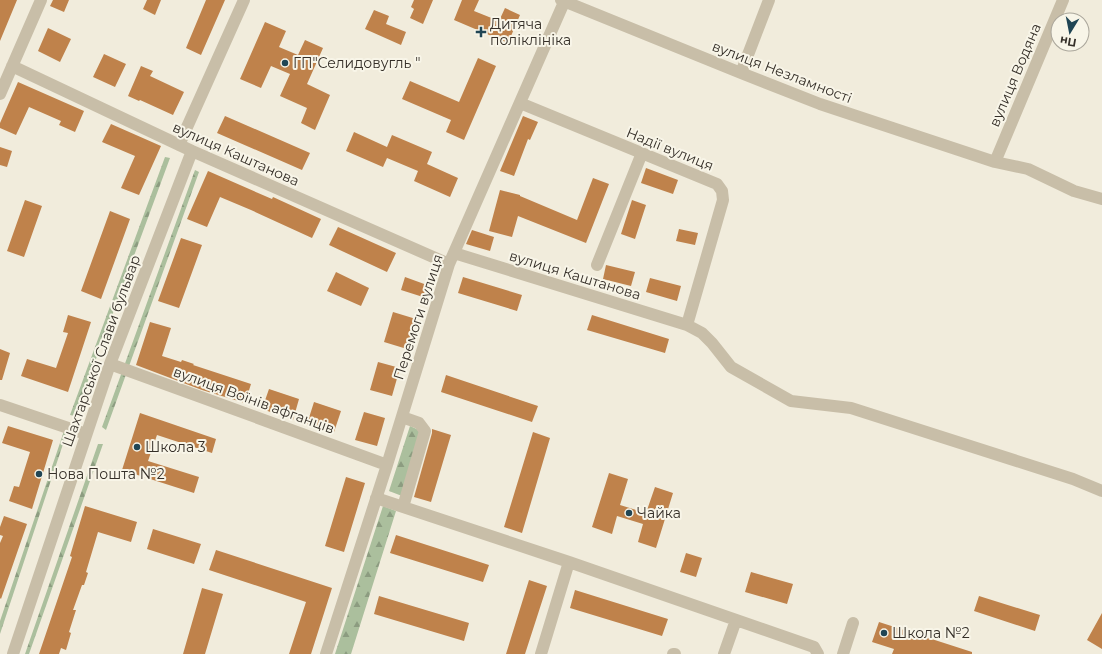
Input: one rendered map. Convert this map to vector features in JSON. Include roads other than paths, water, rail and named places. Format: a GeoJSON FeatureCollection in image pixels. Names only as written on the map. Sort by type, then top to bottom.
{"type":"FeatureCollection","features":[{"type":"Feature","properties":{"kind":"street"},"geometry":{"type":"LineString","coordinates":[[0,94],[41,0]]}},
{"type":"Feature","properties":{"kind":"street"},"geometry":{"type":"LineString","coordinates":[[179,145],[244,0]]}},
{"type":"Feature","properties":{"kind":"street","name":"вулиця Незламності"},"geometry":{"type":"LineString","coordinates":[[564,0],[820,104],[995,162],[1028,170],[1074,191],[1102,198]]}},
{"type":"Feature","properties":{"kind":"street","name":"Перемоги вулиця"},"geometry":{"type":"LineString","coordinates":[[326,654],[452,258],[564,0]]}},
{"type":"Feature","properties":{"kind":"street"},"geometry":{"type":"LineString","coordinates":[[741,73],[769,0]]}},
{"type":"Feature","properties":{"kind":"street","name":"вулиця Водяна"},"geometry":{"type":"LineString","coordinates":[[995,162],[1063,0]]}},
{"type":"Feature","properties":{"kind":"street","name":"вулиця Каштанова"},"geometry":{"type":"LineString","coordinates":[[12,66],[192,151],[452,258],[687,325],[702,333],[731,367],[791,402],[851,408],[1073,479],[1102,491]]}},
{"type":"Feature","properties":{"kind":"street","name":"Надії вулиця"},"geometry":{"type":"LineString","coordinates":[[520,103],[717,184],[722,191],[723,200],[687,325]]}},
{"type":"Feature","properties":{"kind":"street","name":"Шахтарської Слави бульвар"},"geometry":{"type":"LineString","coordinates":[[13,654],[110,364],[192,151]]}},
{"type":"Feature","properties":{"kind":"street"},"geometry":{"type":"LineString","coordinates":[[597,265],[642,153]]}},
{"type":"Feature","properties":{"kind":"street","name":"вулиця Воїнів афганців"},"geometry":{"type":"LineString","coordinates":[[110,364],[387,465]]}},
{"type":"Feature","properties":{"kind":"street"},"geometry":{"type":"LineString","coordinates":[[0,405],[86,434]]}},
{"type":"Feature","properties":{"kind":"street"},"geometry":{"type":"LineString","coordinates":[[402,417],[419,424],[425,431],[403,508]]}},
{"type":"Feature","properties":{"kind":"street"},"geometry":{"type":"LineString","coordinates":[[376,498],[569,562],[814,647],[818,654]]}},
{"type":"Feature","properties":{"kind":"street"},"geometry":{"type":"LineString","coordinates":[[541,654],[569,562]]}},
{"type":"Feature","properties":{"kind":"street"},"geometry":{"type":"LineString","coordinates":[[724,654],[736,620]]}},
{"type":"Feature","properties":{"kind":"street"},"geometry":{"type":"LineString","coordinates":[[843,654],[853,623]]}},
{"type":"Feature","properties":{"kind":"place","name":"Дитяча поліклініка"},"geometry":{"type":"Point","coordinates":[481,32]}},
{"type":"Feature","properties":{"kind":"place","name":"ГП\"Селидовугль \""},"geometry":{"type":"Point","coordinates":[285,63]}},
{"type":"Feature","properties":{"kind":"place","name":"Школа 3"},"geometry":{"type":"Point","coordinates":[137,447]}},
{"type":"Feature","properties":{"kind":"place","name":"Нова Пошта №2"},"geometry":{"type":"Point","coordinates":[39,474]}},
{"type":"Feature","properties":{"kind":"place","name":"Чайка"},"geometry":{"type":"Point","coordinates":[629,513]}},
{"type":"Feature","properties":{"kind":"place","name":"Школа №2"},"geometry":{"type":"Point","coordinates":[884,633]}}]}
